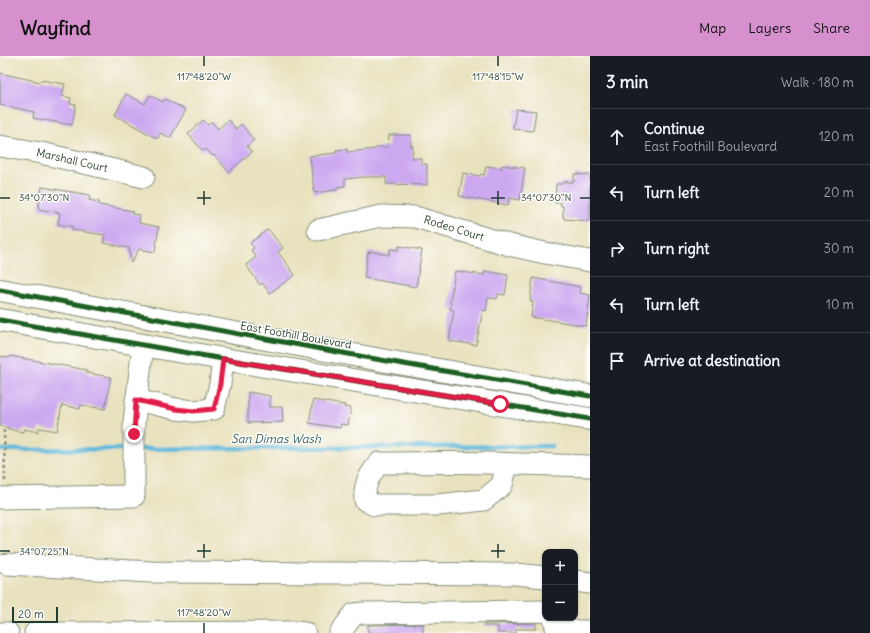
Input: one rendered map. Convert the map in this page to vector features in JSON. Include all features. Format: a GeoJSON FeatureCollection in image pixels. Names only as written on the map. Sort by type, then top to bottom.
{"type":"FeatureCollection","features":[{"type":"Feature","properties":{"kind":"main road","name":"East Foothill Boulevard"},"geometry":{"type":"LineString","coordinates":[[0,290],[377,360],[590,396]]}},
{"type":"Feature","properties":{"kind":"main road"},"geometry":{"type":"LineString","coordinates":[[0,320],[223,359],[590,419]]}},
{"type":"Feature","properties":{"kind":"street","name":"Marshall Court"},"geometry":{"type":"LineString","coordinates":[[0,146],[33,151],[144,177]]}},
{"type":"Feature","properties":{"kind":"street","name":"Rodeo Court"},"geometry":{"type":"LineString","coordinates":[[318,230],[381,216],[415,217],[509,245],[590,261]]}},
{"type":"Feature","properties":{"kind":"street"},"geometry":{"type":"LineString","coordinates":[[3,491],[134,496],[134,434],[136,400],[143,345]]}},
{"type":"Feature","properties":{"kind":"street"},"geometry":{"type":"LineString","coordinates":[[136,400],[176,409],[194,411],[214,409],[220,384],[223,359]]}},
{"type":"Feature","properties":{"kind":"street"},"geometry":{"type":"LineString","coordinates":[[507,464],[502,485],[484,500],[438,505],[374,505],[365,500],[364,488],[370,475],[379,463],[507,464],[590,466]]}},
{"type":"Feature","properties":{"kind":"street"},"geometry":{"type":"LineString","coordinates":[[7,564],[151,572],[516,574],[542,577]]}},
{"type":"Feature","properties":{"kind":"street"},"geometry":{"type":"LineString","coordinates":[[578,581],[590,583]]}},
{"type":"Feature","properties":{"kind":"street"},"geometry":{"type":"LineString","coordinates":[[340,633],[354,614],[363,613],[542,611]]}},
{"type":"Feature","properties":{"kind":"street"},"geometry":{"type":"LineString","coordinates":[[555,621],[557,630],[590,631]]}},
{"type":"Feature","properties":{"kind":"street"},"geometry":{"type":"LineString","coordinates":[[0,633],[8,633]]}},
{"type":"Feature","properties":{"kind":"street"},"geometry":{"type":"LineString","coordinates":[[35,633],[305,633]]}},
{"type":"Feature","properties":{"kind":"path"},"geometry":{"type":"LineString","coordinates":[[3,491],[5,464],[4,430]]}},
{"type":"Feature","properties":{"kind":"building"},"geometry":{"type":"Polygon","coordinates":[[[0,73],[40,82],[41,80],[65,84],[62,96],[71,98],[70,104],[76,105],[72,125],[33,118],[34,112],[0,105],[0,73]]]}},
{"type":"Feature","properties":{"kind":"building"},"geometry":{"type":"Polygon","coordinates":[[[126,94],[145,104],[150,95],[163,102],[165,99],[186,110],[170,138],[161,133],[158,138],[156,138],[115,115],[126,94]]]}},
{"type":"Feature","properties":{"kind":"building"},"geometry":{"type":"Polygon","coordinates":[[[516,109],[536,111],[533,131],[513,129],[516,109]]]}},
{"type":"Feature","properties":{"kind":"building"},"geometry":{"type":"Polygon","coordinates":[[[203,120],[208,125],[212,122],[218,129],[228,120],[236,129],[241,124],[254,140],[247,146],[252,152],[229,172],[214,155],[213,156],[206,149],[203,151],[188,134],[203,120]]]}},
{"type":"Feature","properties":{"kind":"building"},"geometry":{"type":"Polygon","coordinates":[[[389,135],[411,135],[411,146],[413,146],[412,158],[421,158],[421,164],[427,164],[427,185],[386,184],[386,177],[365,177],[345,179],[345,186],[337,187],[337,190],[314,193],[310,156],[336,153],[336,150],[347,149],[347,152],[375,149],[377,147],[388,147],[389,135]]]}},
{"type":"Feature","properties":{"kind":"building"},"geometry":{"type":"Polygon","coordinates":[[[502,165],[525,168],[520,200],[509,198],[508,205],[459,196],[463,173],[480,176],[481,174],[484,175],[486,166],[502,168],[502,165]]]}},
{"type":"Feature","properties":{"kind":"building"},"geometry":{"type":"Polygon","coordinates":[[[574,174],[590,175],[590,221],[564,219],[563,206],[561,206],[561,203],[555,203],[556,184],[562,184],[563,182],[574,182],[574,174]]]}},
{"type":"Feature","properties":{"kind":"building"},"geometry":{"type":"Polygon","coordinates":[[[42,187],[90,195],[89,200],[99,202],[99,205],[133,211],[132,214],[140,215],[139,223],[159,227],[155,252],[139,249],[131,263],[129,248],[103,243],[105,235],[72,230],[73,227],[58,224],[60,213],[38,209],[42,187]]]}},
{"type":"Feature","properties":{"kind":"building"},"geometry":{"type":"Polygon","coordinates":[[[268,229],[283,248],[278,252],[295,275],[270,293],[262,283],[260,285],[246,265],[256,257],[251,250],[254,248],[250,243],[268,229]]]}},
{"type":"Feature","properties":{"kind":"building"},"geometry":{"type":"Polygon","coordinates":[[[399,246],[422,250],[416,287],[364,278],[368,252],[370,253],[370,251],[389,255],[390,249],[398,250],[399,246]]]}},
{"type":"Feature","properties":{"kind":"building"},"geometry":{"type":"Polygon","coordinates":[[[455,271],[484,275],[485,271],[508,275],[505,295],[498,294],[497,299],[488,298],[486,311],[483,310],[476,345],[449,341],[454,310],[450,309],[450,303],[455,271]]]}},
{"type":"Feature","properties":{"kind":"building"},"geometry":{"type":"Polygon","coordinates":[[[533,278],[581,287],[580,293],[590,295],[586,326],[531,317],[533,302],[530,301],[533,278]]]}},
{"type":"Feature","properties":{"kind":"building"},"geometry":{"type":"Polygon","coordinates":[[[0,356],[9,358],[10,356],[87,370],[87,373],[111,377],[105,409],[81,405],[80,409],[62,405],[57,431],[39,428],[38,432],[24,429],[23,432],[0,426],[0,356]]]}},
{"type":"Feature","properties":{"kind":"building"},"geometry":{"type":"Polygon","coordinates":[[[248,392],[270,396],[270,407],[282,407],[283,422],[248,423],[248,392]]]}},
{"type":"Feature","properties":{"kind":"building"},"geometry":{"type":"Polygon","coordinates":[[[313,400],[345,405],[344,407],[351,408],[348,425],[341,424],[340,428],[309,423],[313,400]]]}},
{"type":"Feature","properties":{"kind":"building"},"geometry":{"type":"Polygon","coordinates":[[[536,623],[536,629],[516,629],[516,633],[498,633],[498,626],[484,626],[484,624],[536,623]]]}},
{"type":"Feature","properties":{"kind":"building"},"geometry":{"type":"Polygon","coordinates":[[[423,624],[423,633],[368,633],[368,625],[423,624]]]}},
{"type":"Feature","properties":{"kind":"waterway","name":"San Dimas Wash"},"geometry":{"type":"LineString","coordinates":[[139,449],[552,446]]}},
{"type":"Feature","properties":{"kind":"waterway","name":"San Dimas Wash"},"geometry":{"type":"LineString","coordinates":[[0,450],[128,449]]}},
{"type":"Feature","properties":{"kind":"cycle path"},"geometry":{"type":"LineString","coordinates":[[0,290],[392,362],[590,396]]}},
{"type":"Feature","properties":{"kind":"cycle path"},"geometry":{"type":"LineString","coordinates":[[0,320],[223,359],[590,419]]}},
{"type":"Feature","properties":{"kind":"route"},"geometry":{"type":"LineString","coordinates":[[134,434],[136,400],[176,409],[194,411],[214,409],[220,384],[223,359],[500,404]]}}]}
